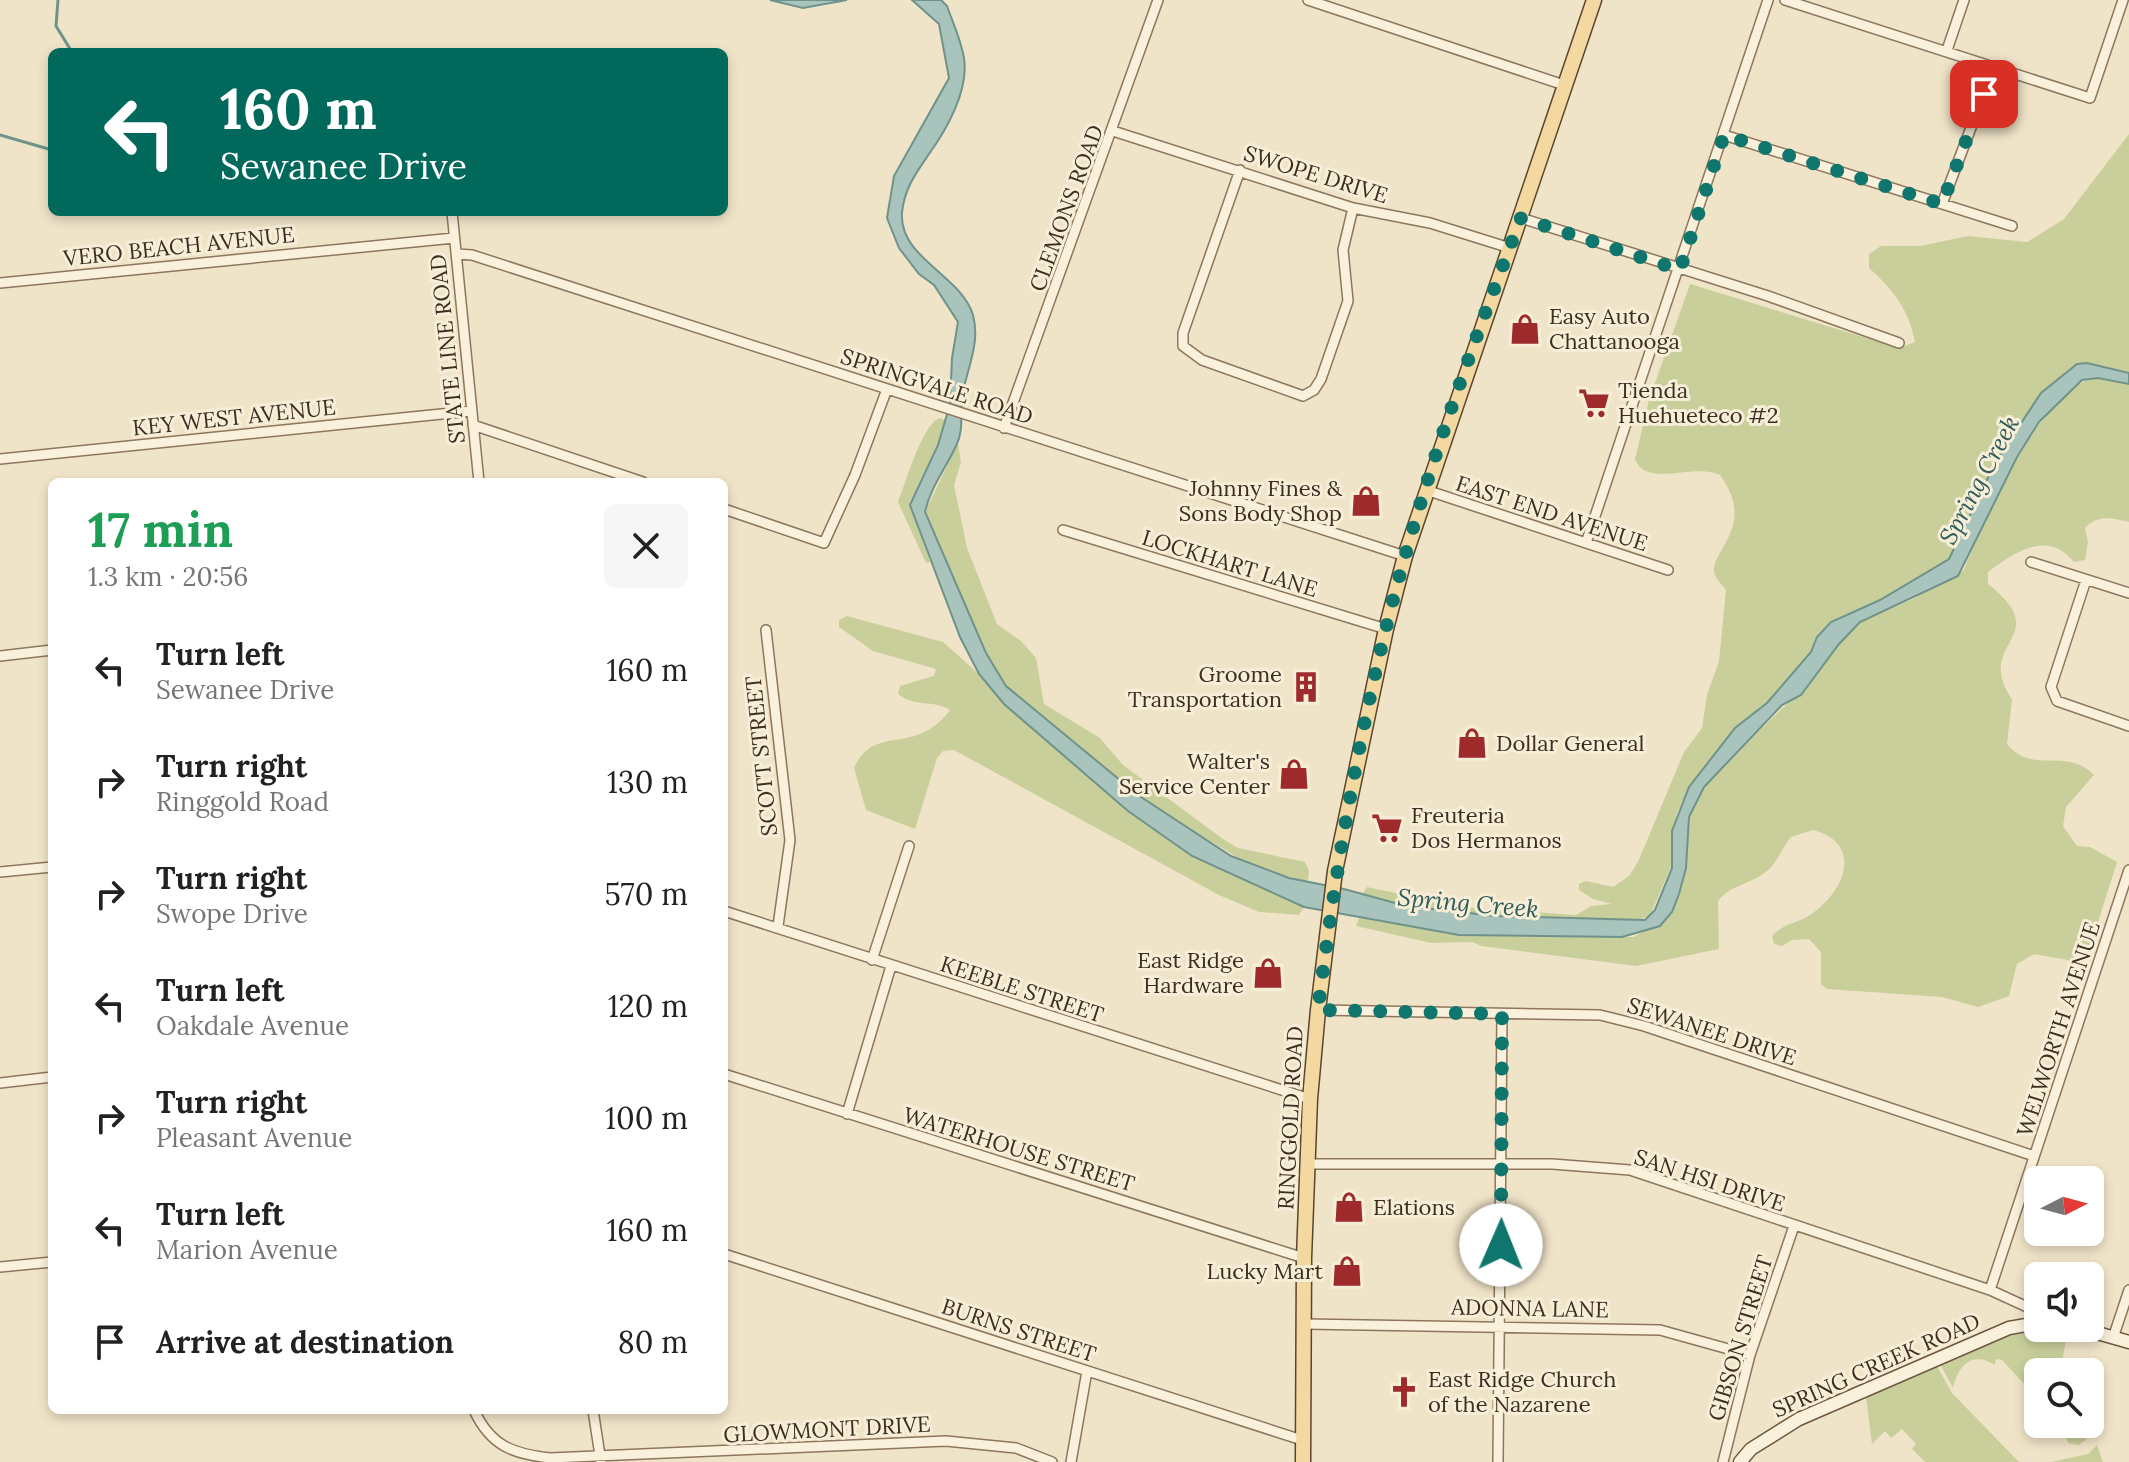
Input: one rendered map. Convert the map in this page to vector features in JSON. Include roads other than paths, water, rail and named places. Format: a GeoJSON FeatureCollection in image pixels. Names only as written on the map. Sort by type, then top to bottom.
{"type":"FeatureCollection","features":[{"type":"Feature","properties":{"kind":"main road","name":"RINGGOLD ROAD"},"geometry":{"type":"LineString","coordinates":[[1303,1462],[1304,1258],[1310,1099],[1335,871],[1386,629],[1405,556],[1594,0]]}},
{"type":"Feature","properties":{"kind":"street","name":"CLEMONS ROAD"},"geometry":{"type":"LineString","coordinates":[[1004,428],[1158,0]]}},
{"type":"Feature","properties":{"kind":"street"},"geometry":{"type":"LineString","coordinates":[[1308,0],[1564,85]]}},
{"type":"Feature","properties":{"kind":"street"},"geometry":{"type":"LineString","coordinates":[[1586,543],[1768,0]]}},
{"type":"Feature","properties":{"kind":"street"},"geometry":{"type":"LineString","coordinates":[[1947,50],[1964,0]]}},
{"type":"Feature","properties":{"kind":"street"},"geometry":{"type":"LineString","coordinates":[[1791,1],[2090,98],[2123,0]]}},
{"type":"Feature","properties":{"kind":"street"},"geometry":{"type":"LineString","coordinates":[[1942,204],[1994,67]]}},
{"type":"Feature","properties":{"kind":"street","name":"SWOPE DRIVE"},"geometry":{"type":"LineString","coordinates":[[1113,131],[1353,208],[1430,223],[1510,248]]}},
{"type":"Feature","properties":{"kind":"street"},"geometry":{"type":"LineString","coordinates":[[1724,135],[2012,226]]}},
{"type":"Feature","properties":{"kind":"street"},"geometry":{"type":"LineString","coordinates":[[1240,170],[1183,333],[1183,346],[1202,360],[1303,396],[1314,390],[1321,379],[1348,301],[1343,250],[1353,208]]}},
{"type":"Feature","properties":{"kind":"street","name":"STATE LINE ROAD"},"geometry":{"type":"LineString","coordinates":[[452,216],[479,478]]}},
{"type":"Feature","properties":{"kind":"street"},"geometry":{"type":"LineString","coordinates":[[1521,218],[1768,296],[1899,343]]}},
{"type":"Feature","properties":{"kind":"street","name":"VERO BEACH AVENUE"},"geometry":{"type":"LineString","coordinates":[[0,283],[454,238]]}},
{"type":"Feature","properties":{"kind":"street","name":"SPRINGVALE ROAD"},"geometry":{"type":"LineString","coordinates":[[457,254],[472,255],[1405,556]]}},
{"type":"Feature","properties":{"kind":"street"},"geometry":{"type":"LineString","coordinates":[[728,510],[824,543],[855,475],[887,389]]}},
{"type":"Feature","properties":{"kind":"street","name":"KEY WEST AVENUE"},"geometry":{"type":"LineString","coordinates":[[0,459],[471,411]]}},
{"type":"Feature","properties":{"kind":"street"},"geometry":{"type":"LineString","coordinates":[[473,425],[631,478]]}},
{"type":"Feature","properties":{"kind":"street","name":"EAST END AVENUE"},"geometry":{"type":"LineString","coordinates":[[1426,490],[1668,570]]}},
{"type":"Feature","properties":{"kind":"street","name":"LOCKHART LANE"},"geometry":{"type":"LineString","coordinates":[[1063,530],[1386,629]]}},
{"type":"Feature","properties":{"kind":"street"},"geometry":{"type":"LineString","coordinates":[[2031,562],[2129,593]]}},
{"type":"Feature","properties":{"kind":"street"},"geometry":{"type":"LineString","coordinates":[[2086,580],[2051,687],[2057,701],[2129,726]]}},
{"type":"Feature","properties":{"kind":"street","name":"SCOTT STREET"},"geometry":{"type":"LineString","coordinates":[[766,630],[790,840],[778,926]]}},
{"type":"Feature","properties":{"kind":"street"},"geometry":{"type":"LineString","coordinates":[[0,656],[48,650]]}},
{"type":"Feature","properties":{"kind":"street"},"geometry":{"type":"LineString","coordinates":[[872,960],[909,846]]}},
{"type":"Feature","properties":{"kind":"street"},"geometry":{"type":"LineString","coordinates":[[0,872],[48,867]]}},
{"type":"Feature","properties":{"kind":"street","name":"WELWORTH AVENUE"},"geometry":{"type":"LineString","coordinates":[[1990,1290],[2129,870]]}},
{"type":"Feature","properties":{"kind":"street","name":"KEEBLE STREET"},"geometry":{"type":"LineString","coordinates":[[728,912],[1310,1099]]}},
{"type":"Feature","properties":{"kind":"street"},"geometry":{"type":"LineString","coordinates":[[847,1114],[891,966]]}},
{"type":"Feature","properties":{"kind":"street","name":"SEWANEE DRIVE"},"geometry":{"type":"LineString","coordinates":[[1318,1010],[1600,1015],[1644,1026],[2034,1156]]}},
{"type":"Feature","properties":{"kind":"street"},"geometry":{"type":"LineString","coordinates":[[1498,1462],[1502,1014]]}},
{"type":"Feature","properties":{"kind":"street","name":"WATERHOUSE STREET"},"geometry":{"type":"LineString","coordinates":[[728,1075],[1304,1258]]}},
{"type":"Feature","properties":{"kind":"street"},"geometry":{"type":"LineString","coordinates":[[0,1083],[48,1077]]}},
{"type":"Feature","properties":{"kind":"street","name":"SAN HSI DRIVE"},"geometry":{"type":"LineString","coordinates":[[1308,1164],[1502,1164],[1630,1170],[1990,1290],[2024,1306]]}},
{"type":"Feature","properties":{"kind":"street","name":"GIBSON STREET"},"geometry":{"type":"LineString","coordinates":[[1723,1462],[1750,1355],[1794,1226]]}},
{"type":"Feature","properties":{"kind":"street","name":"BURNS STREET"},"geometry":{"type":"LineString","coordinates":[[728,1255],[1302,1440]]}},
{"type":"Feature","properties":{"kind":"street"},"geometry":{"type":"LineString","coordinates":[[0,1267],[48,1262]]}},
{"type":"Feature","properties":{"kind":"street"},"geometry":{"type":"LineString","coordinates":[[2113,1338],[2129,1290]]}},
{"type":"Feature","properties":{"kind":"street","name":"ADONNA LANE"},"geometry":{"type":"LineString","coordinates":[[1305,1324],[1660,1330],[1750,1355]]}},
{"type":"Feature","properties":{"kind":"street","name":"SPRING CREEK ROAD"},"geometry":{"type":"LineString","coordinates":[[1740,1462],[1751,1449],[1799,1419],[2009,1328],[2024,1325]]}},
{"type":"Feature","properties":{"kind":"street"},"geometry":{"type":"LineString","coordinates":[[2104,1335],[2129,1342]]}},
{"type":"Feature","properties":{"kind":"street"},"geometry":{"type":"LineString","coordinates":[[1071,1462],[1087,1371]]}},
{"type":"Feature","properties":{"kind":"street","name":"GLOWMONT DRIVE"},"geometry":{"type":"LineString","coordinates":[[476,1414],[484,1433],[525,1455],[601,1460],[946,1441],[1016,1448],[1052,1462]]}},
{"type":"Feature","properties":{"kind":"street"},"geometry":{"type":"LineString","coordinates":[[594,1414],[601,1460]]}},
{"type":"Feature","properties":{"kind":"water"},"geometry":{"type":"Polygon","coordinates":[[[770,0],[847,0],[803,8],[770,0]]]}},
{"type":"Feature","properties":{"kind":"water"},"geometry":{"type":"Polygon","coordinates":[[[912,0],[941,0],[947,6],[961,45],[965,70],[960,96],[949,121],[908,189],[902,213],[904,229],[920,255],[966,301],[975,326],[974,347],[962,398],[960,435],[925,512],[986,653],[1006,686],[1138,795],[1231,856],[1289,878],[1406,906],[1495,916],[1645,920],[1655,910],[1672,868],[1672,831],[1689,787],[1735,728],[1767,703],[1811,652],[1817,637],[1831,622],[1880,600],[1949,559],[1996,461],[2041,393],[2077,364],[2087,363],[2129,373],[2129,384],[2098,378],[2082,380],[2039,422],[2017,457],[1958,576],[1860,622],[1839,644],[1801,695],[1782,705],[1704,787],[1689,817],[1686,868],[1679,894],[1672,912],[1660,926],[1622,937],[1459,935],[1304,907],[1192,856],[1128,811],[1004,704],[979,674],[960,637],[910,505],[938,445],[950,404],[952,358],[958,322],[934,285],[919,274],[899,248],[887,218],[894,176],[949,78],[939,24],[912,0]]]}},
{"type":"Feature","properties":{"kind":"waterway","name":"Spring Creek"},"geometry":{"type":"LineString","coordinates":[[58,0],[56,26],[70,48]]}},
{"type":"Feature","properties":{"kind":"waterway","name":"Spring Creek"},"geometry":{"type":"LineString","coordinates":[[0,135],[48,149]]}},
{"type":"Feature","properties":{"kind":"place","name":"Easy Auto Chattanooga"},"geometry":{"type":"Point","coordinates":[1525,329]}},
{"type":"Feature","properties":{"kind":"place","name":"Tienda Huehueteco #2"},"geometry":{"type":"Point","coordinates":[1594,403]}},
{"type":"Feature","properties":{"kind":"place","name":"Johnny Fines & Sons Body Shop"},"geometry":{"type":"Point","coordinates":[1366,501]}},
{"type":"Feature","properties":{"kind":"place","name":"Groome Transportation"},"geometry":{"type":"Point","coordinates":[1306,687]}},
{"type":"Feature","properties":{"kind":"place","name":"Dollar General"},"geometry":{"type":"Point","coordinates":[1472,743]}},
{"type":"Feature","properties":{"kind":"place","name":"Walter's Service Center"},"geometry":{"type":"Point","coordinates":[1294,774]}},
{"type":"Feature","properties":{"kind":"place","name":"Freuteria Dos Hermanos"},"geometry":{"type":"Point","coordinates":[1387,828]}},
{"type":"Feature","properties":{"kind":"place","name":"East Ridge Hardware"},"geometry":{"type":"Point","coordinates":[1268,973]}},
{"type":"Feature","properties":{"kind":"place","name":"Elations"},"geometry":{"type":"Point","coordinates":[1349,1207]}},
{"type":"Feature","properties":{"kind":"place","name":"Lucky Mart"},"geometry":{"type":"Point","coordinates":[1347,1271]}},
{"type":"Feature","properties":{"kind":"place","name":"East Ridge Church of the Nazarene"},"geometry":{"type":"Point","coordinates":[1404,1392]}}]}
